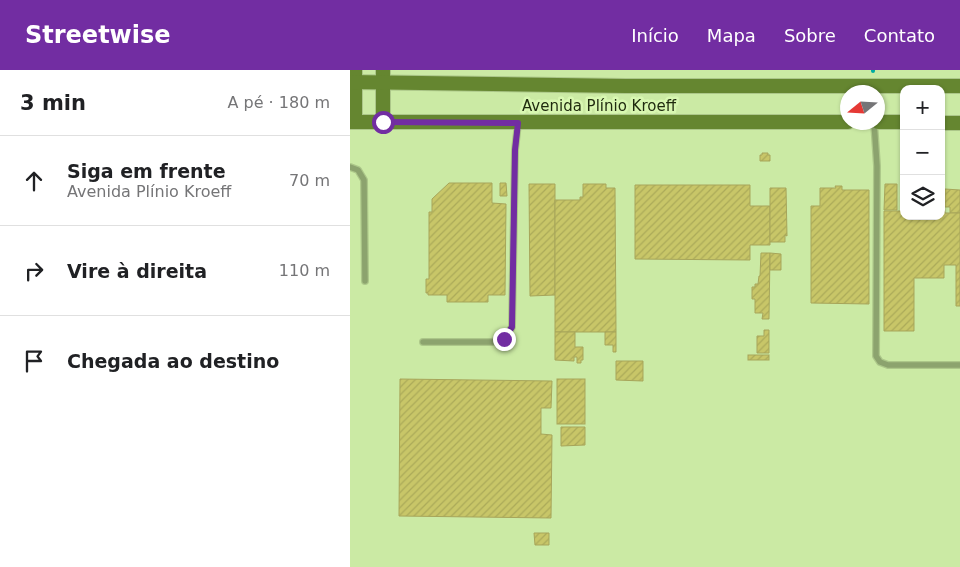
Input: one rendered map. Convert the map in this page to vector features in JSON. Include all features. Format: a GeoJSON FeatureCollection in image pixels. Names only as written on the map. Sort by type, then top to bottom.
{"type":"FeatureCollection","features":[{"type":"Feature","properties":{"kind":"main road"},"geometry":{"type":"LineString","coordinates":[[383,77],[383,122]]}},
{"type":"Feature","properties":{"kind":"main road","name":"Avenida Plínio Kroeff"},"geometry":{"type":"LineString","coordinates":[[353,78],[960,86]]}},
{"type":"Feature","properties":{"kind":"main road"},"geometry":{"type":"LineString","coordinates":[[352,122],[353,78]]}},
{"type":"Feature","properties":{"kind":"main road","name":"Avenida Plínio Kroeff"},"geometry":{"type":"LineString","coordinates":[[352,122],[840,122]]}},
{"type":"Feature","properties":{"kind":"main road"},"geometry":{"type":"LineString","coordinates":[[885,122],[900,122]]}},
{"type":"Feature","properties":{"kind":"main road"},"geometry":{"type":"LineString","coordinates":[[945,123],[960,123]]}},
{"type":"Feature","properties":{"kind":"lane"},"geometry":{"type":"LineString","coordinates":[[423,342],[492,342],[504,339],[512,327],[515,150],[518,123]]}},
{"type":"Feature","properties":{"kind":"lane"},"geometry":{"type":"LineString","coordinates":[[876,130],[876,356],[880,362],[888,365],[960,366]]}},
{"type":"Feature","properties":{"kind":"lane"},"geometry":{"type":"LineString","coordinates":[[350,167],[358,170],[364,180],[365,281]]}},
{"type":"Feature","properties":{"kind":"building"},"geometry":{"type":"Polygon","coordinates":[[[762,153],[770,155],[770,161],[760,161],[762,153]]]}},
{"type":"Feature","properties":{"kind":"building"},"geometry":{"type":"Polygon","coordinates":[[[449,183],[492,183],[492,203],[506,204],[505,295],[488,295],[488,302],[447,302],[447,295],[428,295],[426,293],[426,279],[429,279],[429,212],[432,212],[432,199],[449,183]]]}},
{"type":"Feature","properties":{"kind":"building"},"geometry":{"type":"Polygon","coordinates":[[[500,183],[506,183],[507,196],[500,196],[500,183]]]}},
{"type":"Feature","properties":{"kind":"building"},"geometry":{"type":"Polygon","coordinates":[[[529,184],[555,184],[555,295],[530,296],[529,184]]]}},
{"type":"Feature","properties":{"kind":"building"},"geometry":{"type":"Polygon","coordinates":[[[583,184],[606,184],[606,188],[615,188],[616,332],[555,332],[555,200],[580,200],[580,197],[583,197],[583,184]]]}},
{"type":"Feature","properties":{"kind":"building"},"geometry":{"type":"Polygon","coordinates":[[[885,184],[897,184],[897,210],[884,210],[885,184]]]}},
{"type":"Feature","properties":{"kind":"building"},"geometry":{"type":"Polygon","coordinates":[[[635,185],[750,185],[750,206],[770,206],[770,245],[750,245],[750,260],[635,259],[635,185]]]}},
{"type":"Feature","properties":{"kind":"building"},"geometry":{"type":"Polygon","coordinates":[[[835,186],[842,186],[842,190],[869,190],[869,304],[811,303],[811,206],[820,206],[820,188],[836,188],[835,186]]]}},
{"type":"Feature","properties":{"kind":"building"},"geometry":{"type":"Polygon","coordinates":[[[770,188],[786,188],[787,236],[785,235],[785,242],[770,242],[770,188]]]}},
{"type":"Feature","properties":{"kind":"building"},"geometry":{"type":"Polygon","coordinates":[[[945,189],[960,190],[960,213],[950,213],[950,207],[945,207],[945,189]]]}},
{"type":"Feature","properties":{"kind":"building"},"geometry":{"type":"Polygon","coordinates":[[[884,211],[900,211],[900,220],[945,220],[945,213],[960,213],[960,306],[956,306],[956,265],[944,265],[944,278],[914,278],[914,331],[884,331],[884,211]]]}},
{"type":"Feature","properties":{"kind":"building"},"geometry":{"type":"Polygon","coordinates":[[[761,253],[770,253],[769,319],[762,319],[763,313],[755,313],[755,299],[752,299],[752,287],[758,284],[760,276],[761,253]]]}},
{"type":"Feature","properties":{"kind":"building"},"geometry":{"type":"Polygon","coordinates":[[[770,253],[781,254],[781,270],[770,270],[770,253]]]}},
{"type":"Feature","properties":{"kind":"building"},"geometry":{"type":"Polygon","coordinates":[[[764,330],[769,330],[769,353],[757,353],[757,336],[764,336],[764,330]]]}},
{"type":"Feature","properties":{"kind":"building"},"geometry":{"type":"Polygon","coordinates":[[[555,332],[575,332],[575,347],[583,347],[583,360],[581,360],[581,363],[577,363],[577,357],[574,357],[574,361],[555,360],[555,332]]]}},
{"type":"Feature","properties":{"kind":"building"},"geometry":{"type":"Polygon","coordinates":[[[605,332],[616,332],[616,352],[613,352],[613,345],[605,345],[605,332]]]}},
{"type":"Feature","properties":{"kind":"building"},"geometry":{"type":"Polygon","coordinates":[[[748,355],[769,355],[769,360],[748,360],[748,355]]]}},
{"type":"Feature","properties":{"kind":"building"},"geometry":{"type":"Polygon","coordinates":[[[616,361],[643,361],[643,381],[616,380],[616,361]]]}},
{"type":"Feature","properties":{"kind":"building"},"geometry":{"type":"Polygon","coordinates":[[[400,379],[552,381],[551,408],[541,408],[541,434],[552,435],[551,518],[399,516],[400,379]]]}},
{"type":"Feature","properties":{"kind":"building"},"geometry":{"type":"Polygon","coordinates":[[[557,379],[585,379],[585,424],[557,424],[557,379]]]}},
{"type":"Feature","properties":{"kind":"building"},"geometry":{"type":"Polygon","coordinates":[[[561,427],[585,427],[585,445],[561,446],[561,427]]]}},
{"type":"Feature","properties":{"kind":"building"},"geometry":{"type":"Polygon","coordinates":[[[534,533],[549,533],[549,545],[535,545],[534,533]]]}},
{"type":"Feature","properties":{"kind":"route"},"geometry":{"type":"LineString","coordinates":[[383,122],[518,123],[515,150],[512,327],[504,339]]}}]}
